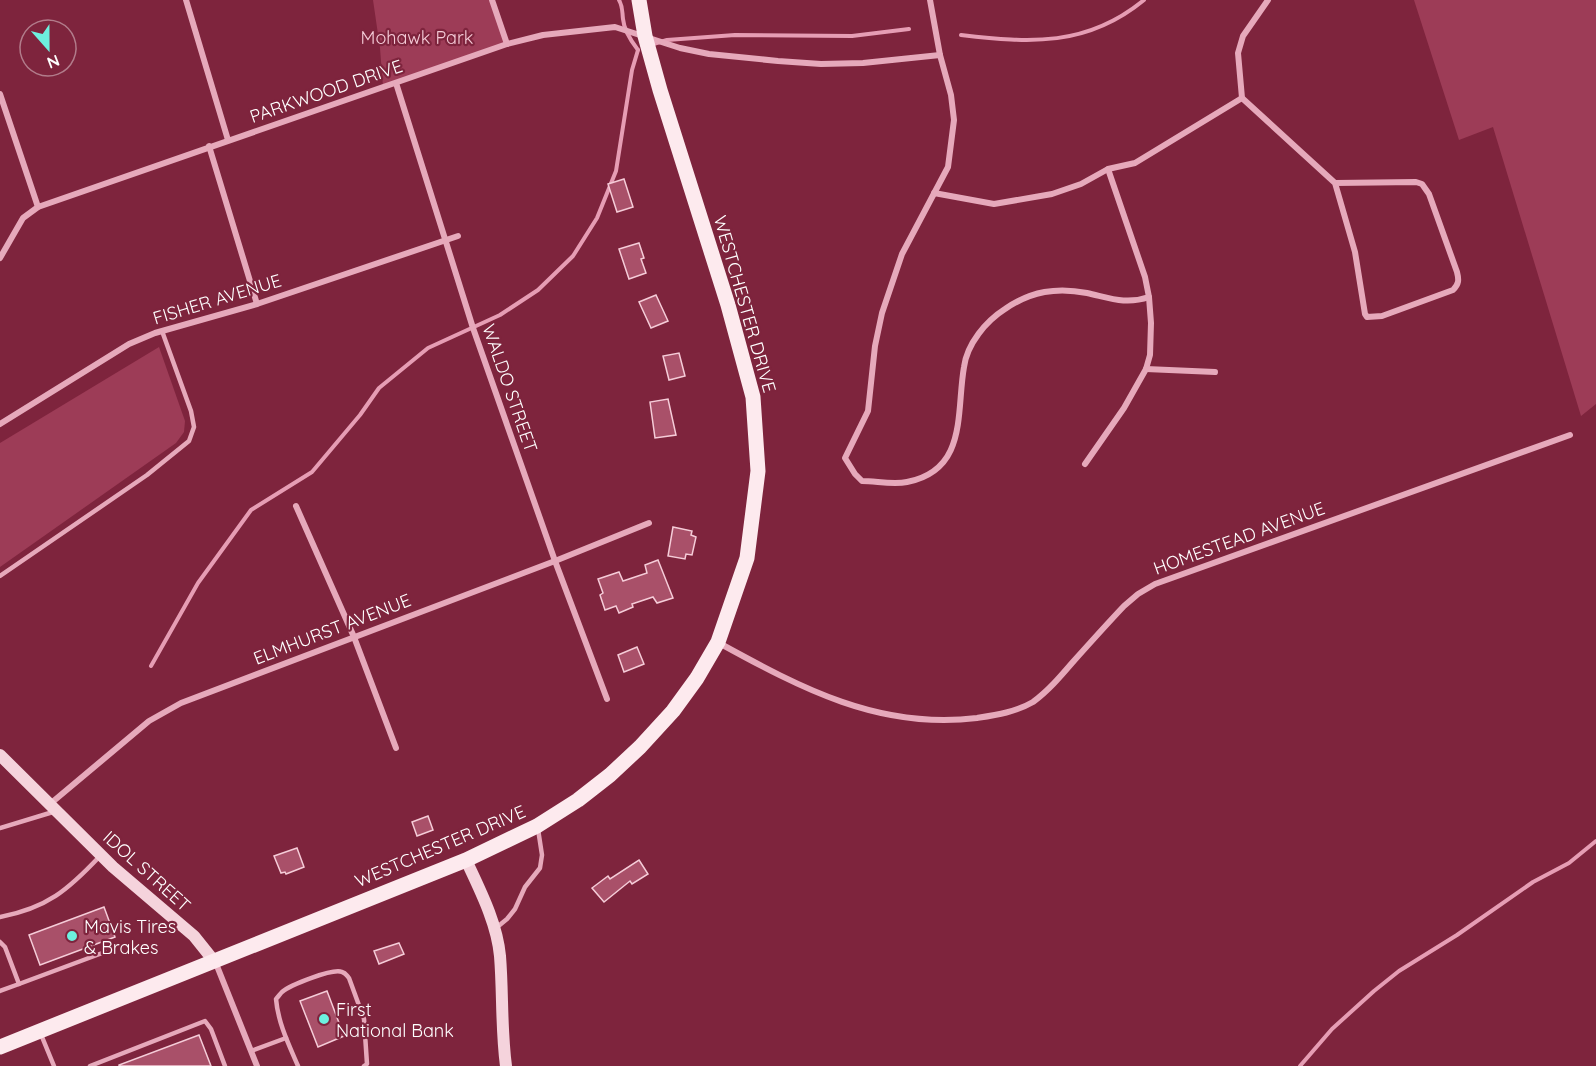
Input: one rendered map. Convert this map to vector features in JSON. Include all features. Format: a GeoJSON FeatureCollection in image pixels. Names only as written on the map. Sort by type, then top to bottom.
{"type":"FeatureCollection","features":[{"type":"Feature","properties":{"kind":"main road","name":"WESTCHESTER DRIVE"},"geometry":{"type":"LineString","coordinates":[[0,1047],[466,860],[537,826],[578,800],[610,775],[673,711],[697,678],[718,642],[747,558],[759,471],[753,397],[728,305],[660,90],[645,36],[639,0]]}},
{"type":"Feature","properties":{"kind":"street"},"geometry":{"type":"LineString","coordinates":[[186,0],[228,140]]}},
{"type":"Feature","properties":{"kind":"street"},"geometry":{"type":"LineString","coordinates":[[492,0],[507,44]]}},
{"type":"Feature","properties":{"kind":"street"},"geometry":{"type":"LineString","coordinates":[[930,0],[940,55],[951,95],[954,120],[948,167],[902,254],[882,313],[875,346],[868,411],[847,452],[845,458],[848,463],[862,481],[904,483],[932,472],[945,462],[956,440],[959,423],[958,407],[968,351],[991,318],[1008,307],[1039,291],[1060,289],[1113,300],[1137,301],[1149,297]]}},
{"type":"Feature","properties":{"kind":"street"},"geometry":{"type":"LineString","coordinates":[[1268,0],[1243,36],[1238,53],[1242,98],[1335,183],[1355,252],[1365,314],[1367,317],[1382,316],[1453,290],[1458,285],[1459,279],[1453,260],[1429,194],[1422,184],[1416,182],[1335,183]]}},
{"type":"Feature","properties":{"kind":"street","name":"PARKWOOD DRIVE"},"geometry":{"type":"LineString","coordinates":[[0,258],[23,218],[38,207],[208,146],[507,44],[543,34],[615,27],[680,48],[709,54],[778,62],[853,63],[940,55]]}},
{"type":"Feature","properties":{"kind":"street","name":"WALDO STREET"},"geometry":{"type":"LineString","coordinates":[[396,83],[444,240],[555,561],[607,699]]}},
{"type":"Feature","properties":{"kind":"street"},"geometry":{"type":"LineString","coordinates":[[0,94],[38,207]]}},
{"type":"Feature","properties":{"kind":"street"},"geometry":{"type":"LineString","coordinates":[[934,192],[994,204],[1052,194],[1081,184],[1108,169],[1135,163],[1242,98]]}},
{"type":"Feature","properties":{"kind":"street"},"geometry":{"type":"LineString","coordinates":[[208,146],[257,304]]}},
{"type":"Feature","properties":{"kind":"street"},"geometry":{"type":"LineString","coordinates":[[1085,464],[1124,408],[1146,369],[1150,355],[1149,297],[1145,277],[1108,169]]}},
{"type":"Feature","properties":{"kind":"street","name":"FISHER AVENUE"},"geometry":{"type":"LineString","coordinates":[[0,424],[129,344],[162,331],[257,304],[458,236]]}},
{"type":"Feature","properties":{"kind":"street"},"geometry":{"type":"LineString","coordinates":[[1146,369],[1215,372]]}},
{"type":"Feature","properties":{"kind":"street","name":"HOMESTEAD AVENUE"},"geometry":{"type":"LineString","coordinates":[[718,642],[770,671],[862,710],[914,719],[940,720],[966,719],[1009,712],[1032,703],[1047,691],[1124,606],[1155,584],[1570,435]]}},
{"type":"Feature","properties":{"kind":"street"},"geometry":{"type":"LineString","coordinates":[[296,506],[354,637],[396,748]]}},
{"type":"Feature","properties":{"kind":"street","name":"ELMHURST AVENUE"},"geometry":{"type":"LineString","coordinates":[[53,807],[149,721],[164,711],[649,523]]}},
{"type":"Feature","properties":{"kind":"street","name":"IDOL STREET"},"geometry":{"type":"LineString","coordinates":[[0,754],[101,855],[194,936],[214,961],[257,1066]]}},
{"type":"Feature","properties":{"kind":"street"},"geometry":{"type":"LineString","coordinates":[[466,860],[483,898],[500,954],[502,1033],[506,1066]]}},
{"type":"Feature","properties":{"kind":"lane"},"geometry":{"type":"LineString","coordinates":[[0,576],[138,481],[189,441],[194,427],[191,411],[162,331]]}},
{"type":"Feature","properties":{"kind":"lane"},"geometry":{"type":"LineString","coordinates":[[0,828],[53,807]]}},
{"type":"Feature","properties":{"kind":"lane"},"geometry":{"type":"LineString","coordinates":[[494,929],[507,920],[525,887],[540,868],[542,855],[537,826]]}},
{"type":"Feature","properties":{"kind":"lane"},"geometry":{"type":"LineString","coordinates":[[0,917],[25,912],[48,901],[74,883],[101,855]]}},
{"type":"Feature","properties":{"kind":"lane"},"geometry":{"type":"LineString","coordinates":[[0,942],[5,947],[19,984]]}},
{"type":"Feature","properties":{"kind":"lane"},"geometry":{"type":"LineString","coordinates":[[0,991],[105,952]]}},
{"type":"Feature","properties":{"kind":"lane"},"geometry":{"type":"LineString","coordinates":[[298,1066],[286,1038],[276,999],[293,985],[340,970],[349,978],[364,1019],[367,1050],[367,1064],[364,1066]]}},
{"type":"Feature","properties":{"kind":"lane"},"geometry":{"type":"LineString","coordinates":[[90,1066],[205,1022],[211,1029],[225,1066]]}},
{"type":"Feature","properties":{"kind":"lane"},"geometry":{"type":"LineString","coordinates":[[40,1031],[54,1066]]}},
{"type":"Feature","properties":{"kind":"lane"},"geometry":{"type":"LineString","coordinates":[[251,1051],[286,1038]]}},
{"type":"Feature","properties":{"kind":"green space","name":"Mohawk Park"},"geometry":{"type":"Polygon","coordinates":[[[373,0],[492,0],[507,44],[383,87],[373,0]]]}},
{"type":"Feature","properties":{"kind":"green space"},"geometry":{"type":"Polygon","coordinates":[[[1414,0],[1596,0],[1596,404],[1581,416],[1493,127],[1459,140],[1414,0]]]}},
{"type":"Feature","properties":{"kind":"green space"},"geometry":{"type":"Polygon","coordinates":[[[159,347],[185,421],[184,432],[176,443],[0,567],[0,443],[159,347]]]}},
{"type":"Feature","properties":{"kind":"building"},"geometry":{"type":"Polygon","coordinates":[[[624,179],[633,207],[617,212],[608,184],[624,179]]]}},
{"type":"Feature","properties":{"kind":"building"},"geometry":{"type":"Polygon","coordinates":[[[639,243],[646,273],[629,279],[619,249],[639,243]]]}},
{"type":"Feature","properties":{"kind":"building"},"geometry":{"type":"Polygon","coordinates":[[[656,295],[668,321],[651,328],[639,302],[656,295]]]}},
{"type":"Feature","properties":{"kind":"building"},"geometry":{"type":"Polygon","coordinates":[[[679,353],[685,376],[669,380],[663,356],[679,353]]]}},
{"type":"Feature","properties":{"kind":"building"},"geometry":{"type":"Polygon","coordinates":[[[668,399],[676,435],[655,438],[650,402],[668,399]]]}},
{"type":"Feature","properties":{"kind":"building"},"geometry":{"type":"Polygon","coordinates":[[[673,527],[692,531],[691,535],[696,537],[692,555],[686,554],[685,559],[668,556],[673,527]]]}},
{"type":"Feature","properties":{"kind":"building"},"geometry":{"type":"Polygon","coordinates":[[[658,560],[673,598],[657,603],[653,597],[632,604],[633,607],[619,613],[616,606],[605,610],[598,579],[619,572],[623,581],[647,573],[645,565],[658,560]]]}},
{"type":"Feature","properties":{"kind":"building"},"geometry":{"type":"Polygon","coordinates":[[[637,647],[644,664],[624,672],[618,655],[637,647]]]}},
{"type":"Feature","properties":{"kind":"building"},"geometry":{"type":"Polygon","coordinates":[[[428,816],[433,830],[417,836],[412,822],[428,816]]]}},
{"type":"Feature","properties":{"kind":"building"},"geometry":{"type":"Polygon","coordinates":[[[297,848],[304,867],[286,874],[281,873],[274,856],[297,848]]]}},
{"type":"Feature","properties":{"kind":"building"},"geometry":{"type":"Polygon","coordinates":[[[639,860],[648,874],[632,884],[630,881],[604,902],[592,888],[608,876],[610,879],[639,860]]]}},
{"type":"Feature","properties":{"kind":"building","name":"Mavis Tires & Brakes"},"geometry":{"type":"Polygon","coordinates":[[[104,907],[115,937],[40,965],[29,935],[104,907]]]}},
{"type":"Feature","properties":{"kind":"building"},"geometry":{"type":"Polygon","coordinates":[[[399,943],[404,954],[379,964],[374,951],[399,943]]]}},
{"type":"Feature","properties":{"kind":"building"},"geometry":{"type":"Polygon","coordinates":[[[327,991],[344,1036],[318,1047],[300,1001],[327,991]]]}},
{"type":"Feature","properties":{"kind":"building"},"geometry":{"type":"Polygon","coordinates":[[[199,1035],[211,1066],[119,1066],[119,1065],[199,1035]]]}},
{"type":"Feature","properties":{"kind":"waterway"},"geometry":{"type":"LineString","coordinates":[[619,0],[625,28],[638,50]]}},
{"type":"Feature","properties":{"kind":"waterway"},"geometry":{"type":"LineString","coordinates":[[961,35],[1034,40],[1079,34],[1123,15],[1144,0]]}},
{"type":"Feature","properties":{"kind":"waterway"},"geometry":{"type":"LineString","coordinates":[[650,45],[667,40],[735,35],[852,36],[909,29]]}},
{"type":"Feature","properties":{"kind":"waterway"},"geometry":{"type":"LineString","coordinates":[[151,666],[198,583],[251,510],[312,472],[360,415],[379,388],[428,348],[500,315],[538,290],[573,256],[597,218],[616,171],[632,70],[638,50]]}},
{"type":"Feature","properties":{"kind":"waterway"},"geometry":{"type":"LineString","coordinates":[[1300,1066],[1332,1029],[1399,971],[1457,935],[1533,882],[1569,863],[1596,841]]}},
{"type":"Feature","properties":{"kind":"place","name":"Mavis Tires & Brakes"},"geometry":{"type":"Point","coordinates":[72,936]}},
{"type":"Feature","properties":{"kind":"place","name":"First National Bank"},"geometry":{"type":"Point","coordinates":[324,1019]}}]}
